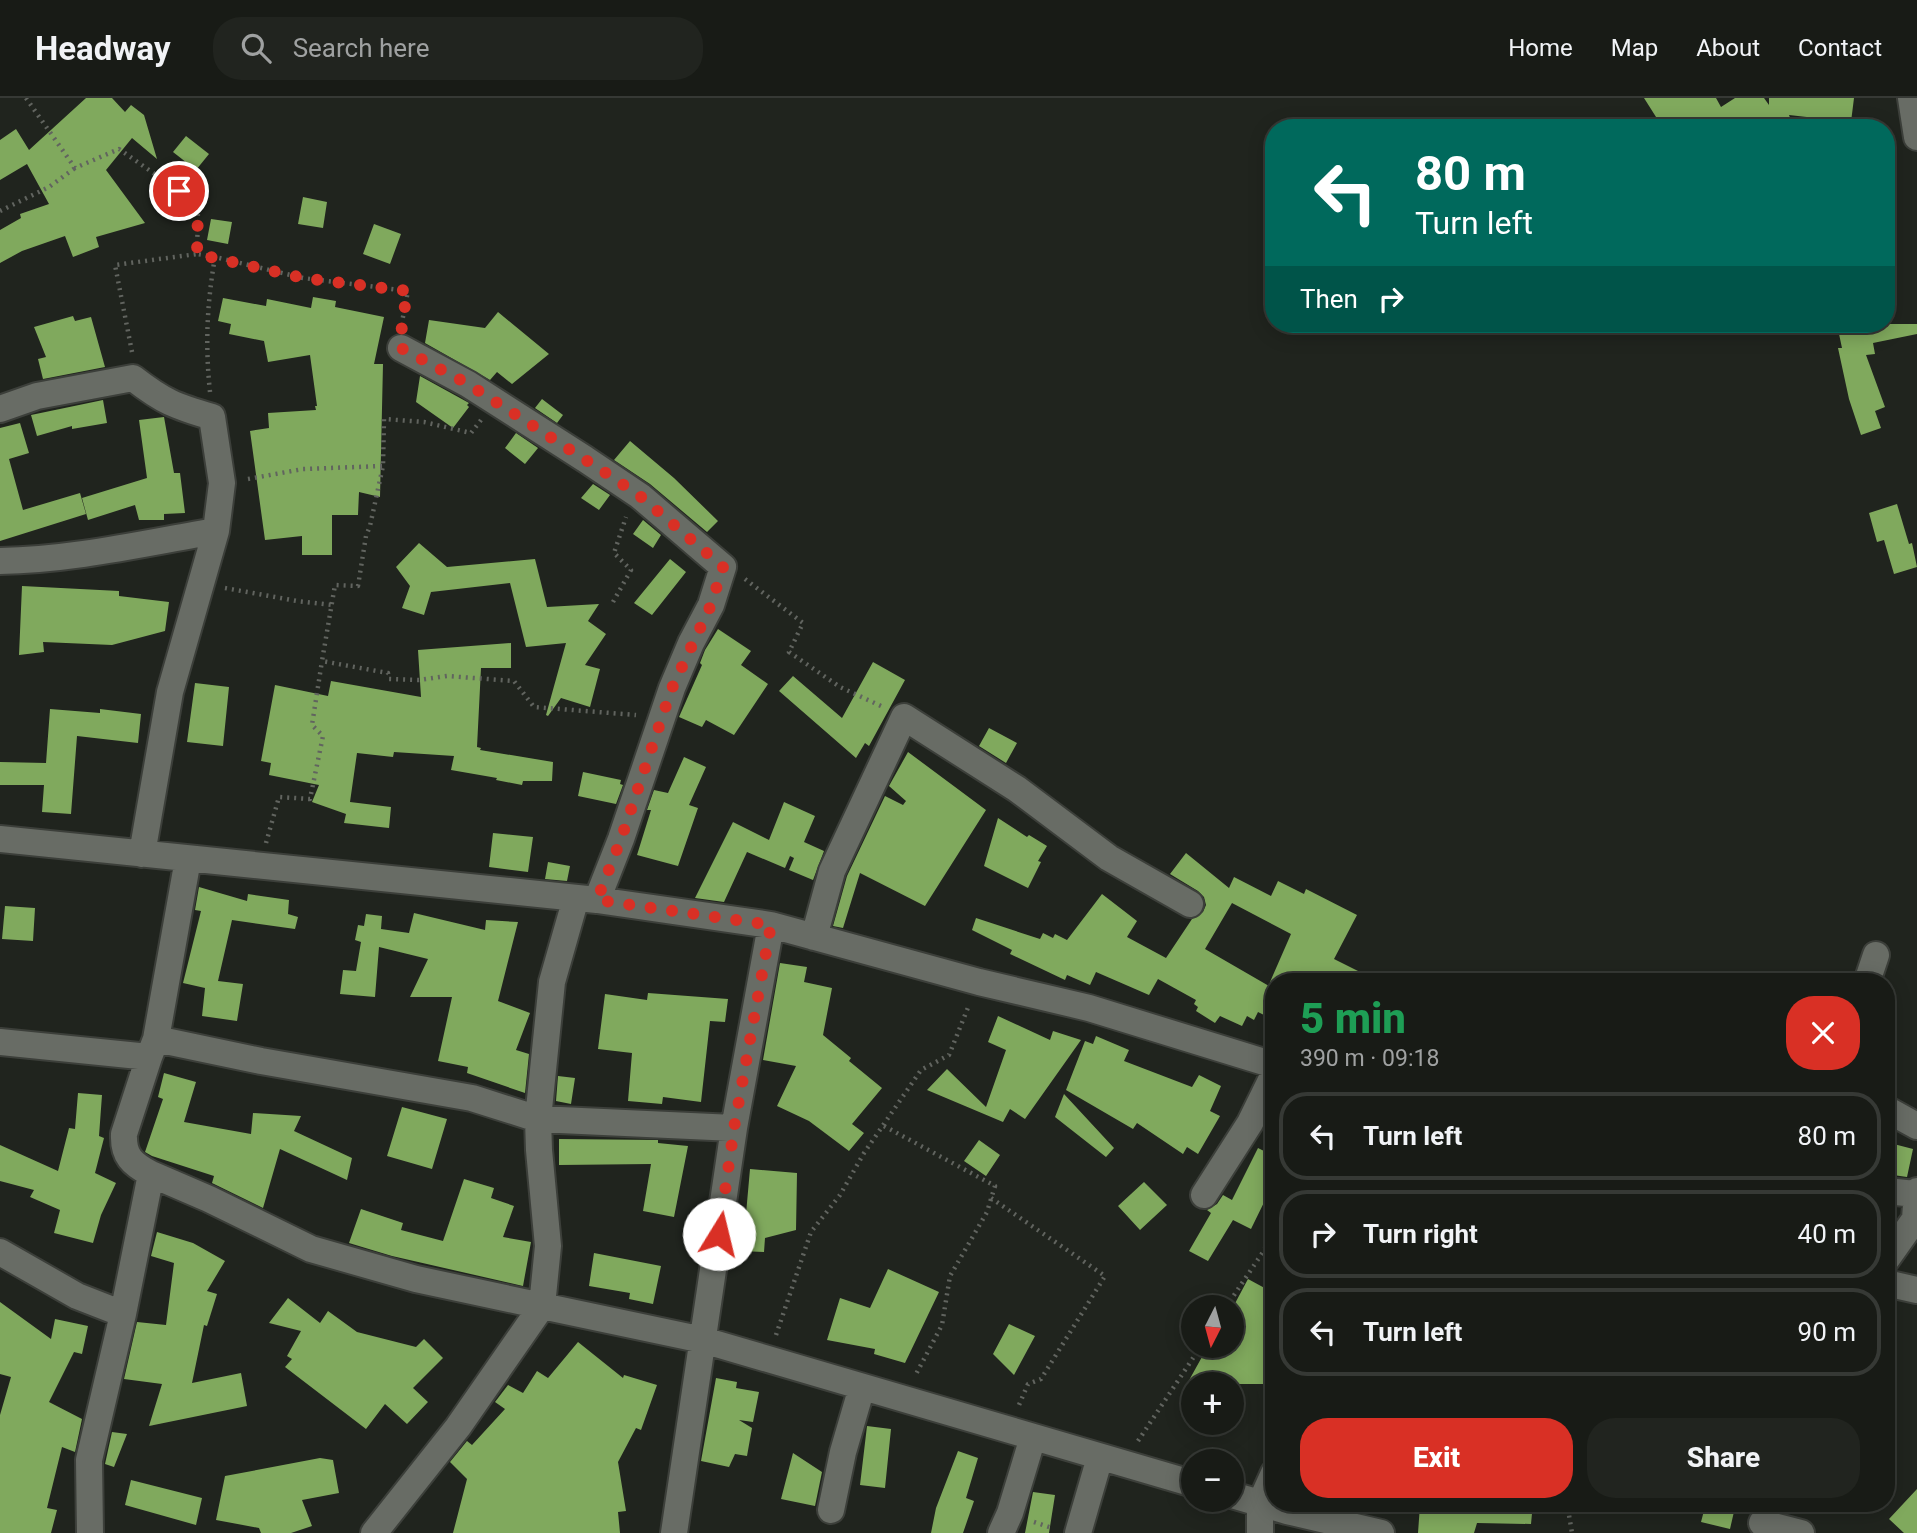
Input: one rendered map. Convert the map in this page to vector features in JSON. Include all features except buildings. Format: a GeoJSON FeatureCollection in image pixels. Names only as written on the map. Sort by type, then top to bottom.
{"type":"FeatureCollection","features":[{"type":"Feature","properties":{"kind":"street"},"geometry":{"type":"LineString","coordinates":[[1911,98],[1917,137]]}},
{"type":"Feature","properties":{"kind":"street"},"geometry":{"type":"LineString","coordinates":[[373,1533],[458,1427],[542,1306],[548,1246],[538,1119],[552,982],[586,899],[621,839],[661,720],[691,643],[711,605],[723,567],[640,496],[457,378],[401,348]]}},
{"type":"Feature","properties":{"kind":"street"},"geometry":{"type":"LineString","coordinates":[[0,409],[37,396],[133,378],[173,406],[212,417],[222,483],[216,531],[170,692],[142,854]]}},
{"type":"Feature","properties":{"kind":"street"},"geometry":{"type":"LineString","coordinates":[[0,561],[90,553],[216,531]]}},
{"type":"Feature","properties":{"kind":"street"},"geometry":{"type":"LineString","coordinates":[[814,937],[832,871],[904,717],[1017,789],[1109,858],[1190,904]]}},
{"type":"Feature","properties":{"kind":"street"},"geometry":{"type":"LineString","coordinates":[[0,839],[586,899],[771,925],[979,982],[1088,1008],[1265,1062]]}},
{"type":"Feature","properties":{"kind":"street"},"geometry":{"type":"LineString","coordinates":[[188,859],[153,1048],[125,1126],[124,1145],[131,1163],[311,1249],[416,1279],[703,1340],[1181,1480]]}},
{"type":"Feature","properties":{"kind":"street"},"geometry":{"type":"LineString","coordinates":[[674,1533],[734,1128],[771,925]]}},
{"type":"Feature","properties":{"kind":"street"},"geometry":{"type":"LineString","coordinates":[[1870,973],[1876,955]]}},
{"type":"Feature","properties":{"kind":"street"},"geometry":{"type":"LineString","coordinates":[[0,1042],[153,1048],[261,1062],[472,1098],[538,1119],[734,1128]]}},
{"type":"Feature","properties":{"kind":"street"},"geometry":{"type":"LineString","coordinates":[[1204,1195],[1250,1123],[1265,1092]]}},
{"type":"Feature","properties":{"kind":"street"},"geometry":{"type":"LineString","coordinates":[[1895,1114],[1917,1126]]}},
{"type":"Feature","properties":{"kind":"street"},"geometry":{"type":"LineString","coordinates":[[90,1533],[89,1460],[123,1314],[150,1174]]}},
{"type":"Feature","properties":{"kind":"street"},"geometry":{"type":"LineString","coordinates":[[1895,1192],[1916,1193],[1915,1220],[1895,1248]]}},
{"type":"Feature","properties":{"kind":"street"},"geometry":{"type":"LineString","coordinates":[[0,1252],[77,1296],[123,1314]]}},
{"type":"Feature","properties":{"kind":"street"},"geometry":{"type":"LineString","coordinates":[[1895,1285],[1917,1290]]}},
{"type":"Feature","properties":{"kind":"street"},"geometry":{"type":"LineString","coordinates":[[831,1510],[843,1452],[862,1387]]}},
{"type":"Feature","properties":{"kind":"street"},"geometry":{"type":"LineString","coordinates":[[1005,1523],[1021,1434]]}},
{"type":"Feature","properties":{"kind":"street"},"geometry":{"type":"LineString","coordinates":[[1066,1531],[1112,1460]]}},
{"type":"Feature","properties":{"kind":"street"},"geometry":{"type":"LineString","coordinates":[[1260,1533],[1261,1504],[1265,1494]]}},
{"type":"Feature","properties":{"kind":"street"},"geometry":{"type":"LineString","coordinates":[[1244,1499],[1265,1505]]}},
{"type":"Feature","properties":{"kind":"street"},"geometry":{"type":"LineString","coordinates":[[1294,1512],[1381,1533]]}},
{"type":"Feature","properties":{"kind":"street"},"geometry":{"type":"LineString","coordinates":[[1762,1520],[1801,1533]]}},
{"type":"Feature","properties":{"kind":"path"},"geometry":{"type":"LineString","coordinates":[[26,98],[75,168]]}},
{"type":"Feature","properties":{"kind":"path"},"geometry":{"type":"LineString","coordinates":[[0,211],[49,187],[75,168],[119,149],[179,191],[198,208],[197,254]]}},
{"type":"Feature","properties":{"kind":"path"},"geometry":{"type":"LineString","coordinates":[[133,378],[132,348],[115,265],[197,254],[303,278],[408,291],[402,321],[401,348]]}},
{"type":"Feature","properties":{"kind":"path"},"geometry":{"type":"LineString","coordinates":[[212,417],[206,356],[207,300],[215,257]]}},
{"type":"Feature","properties":{"kind":"path"},"geometry":{"type":"LineString","coordinates":[[259,866],[279,797],[310,799],[323,737],[312,725],[335,585],[358,586],[366,536],[383,466],[384,418],[424,422],[471,433],[495,402]]}},
{"type":"Feature","properties":{"kind":"path"},"geometry":{"type":"LineString","coordinates":[[222,483],[303,469],[383,466]]}},
{"type":"Feature","properties":{"kind":"path"},"geometry":{"type":"LineString","coordinates":[[613,602],[631,570],[614,553],[623,522],[640,496]]}},
{"type":"Feature","properties":{"kind":"path"},"geometry":{"type":"LineString","coordinates":[[723,567],[750,582],[803,623],[789,652],[840,687],[904,717]]}},
{"type":"Feature","properties":{"kind":"path"},"geometry":{"type":"LineString","coordinates":[[201,583],[332,605]]}},
{"type":"Feature","properties":{"kind":"path"},"geometry":{"type":"LineString","coordinates":[[322,661],[388,673],[389,679],[419,680],[447,676],[514,681],[534,707],[623,712],[661,720]]}},
{"type":"Feature","properties":{"kind":"path"},"geometry":{"type":"LineString","coordinates":[[767,1359],[791,1296],[811,1231],[840,1195],[864,1153],[920,1070],[949,1055],[979,982]]}},
{"type":"Feature","properties":{"kind":"path"},"geometry":{"type":"LineString","coordinates":[[884,1126],[995,1186],[986,1212],[950,1276],[942,1325],[903,1399]]}},
{"type":"Feature","properties":{"kind":"path"},"geometry":{"type":"LineString","coordinates":[[991,1198],[1105,1276],[1041,1379],[1028,1384],[1021,1434]]}},
{"type":"Feature","properties":{"kind":"path"},"geometry":{"type":"LineString","coordinates":[[1234,1295],[1265,1248]]}},
{"type":"Feature","properties":{"kind":"path"},"geometry":{"type":"LineString","coordinates":[[1112,1460],[1192,1358]]}},
{"type":"Feature","properties":{"kind":"path"},"geometry":{"type":"LineString","coordinates":[[1568,1512],[1572,1533]]}},
{"type":"Feature","properties":{"kind":"path"},"geometry":{"type":"LineString","coordinates":[[1005,1523],[1066,1531]]}},
{"type":"Feature","properties":{"kind":"route"},"geometry":{"type":"LineString","coordinates":[[179,191],[198,208],[197,254],[303,278],[408,291],[402,321],[401,348],[468,384],[640,496],[723,567],[711,605],[672,688],[621,839],[597,900],[771,925],[734,1128],[719,1234]]}}]}
